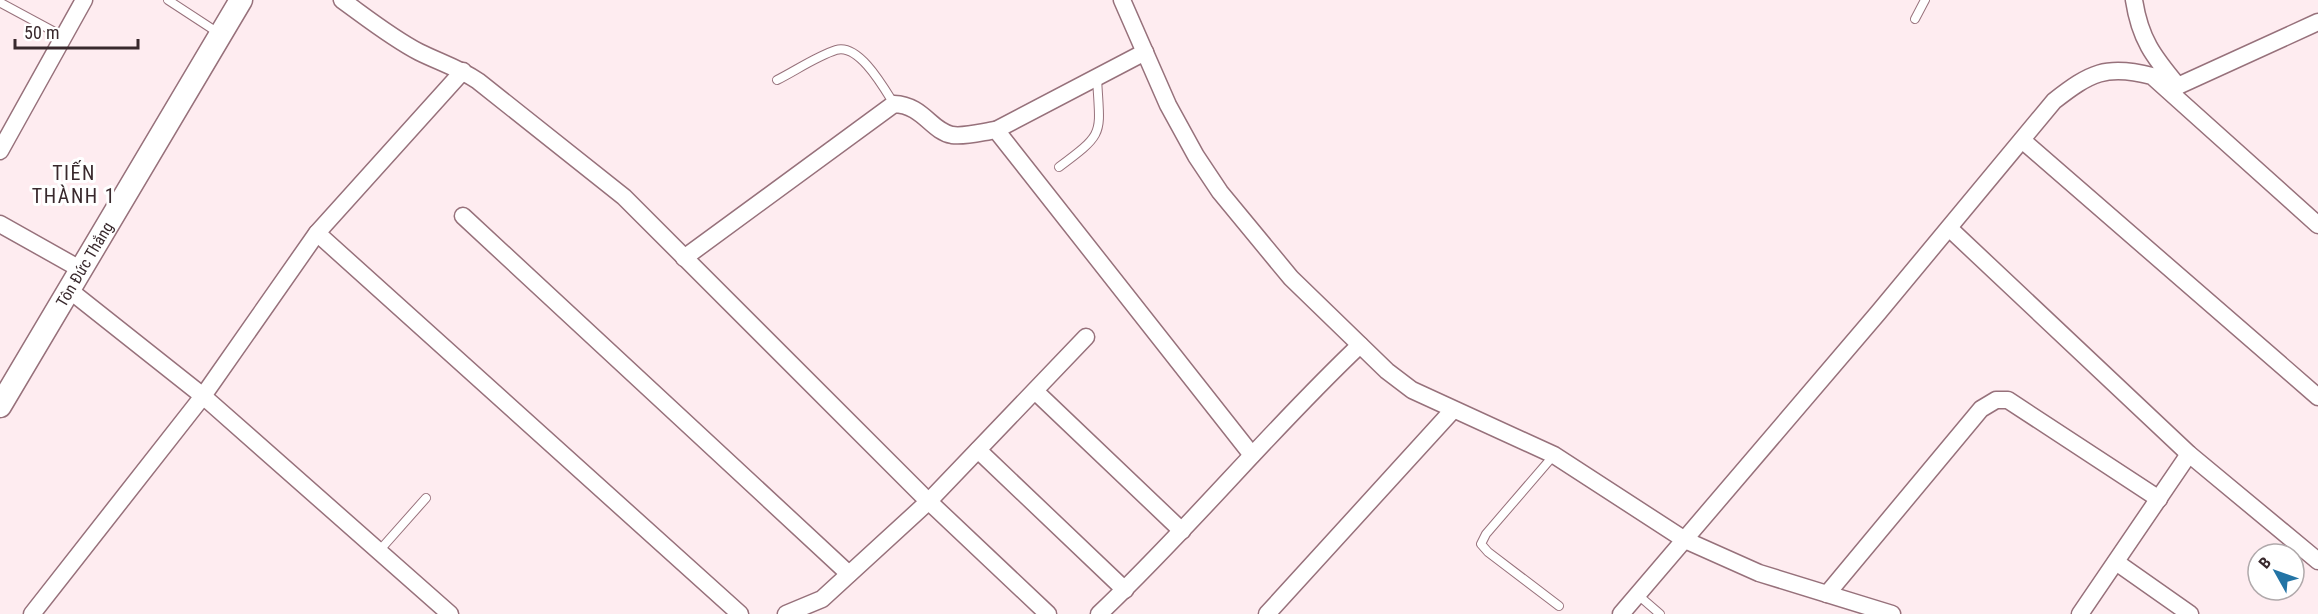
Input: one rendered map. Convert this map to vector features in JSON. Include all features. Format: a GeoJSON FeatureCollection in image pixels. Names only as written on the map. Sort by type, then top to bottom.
{"type":"FeatureCollection","features":[{"type":"Feature","properties":{"kind":"street"},"geometry":{"type":"LineString","coordinates":[[0,151],[84,0]]}},
{"type":"Feature","properties":{"kind":"street","name":"Tôn Đức Thắng"},"geometry":{"type":"LineString","coordinates":[[0,406],[241,0]]}},
{"type":"Feature","properties":{"kind":"street"},"geometry":{"type":"LineString","coordinates":[[342,0],[391,35],[420,52],[463,71],[624,198],[929,501],[1048,614]]}},
{"type":"Feature","properties":{"kind":"street"},"geometry":{"type":"LineString","coordinates":[[1122,0],[1174,115],[1196,156],[1221,192],[1291,278],[1387,371],[1412,390],[1554,456],[1685,540],[1759,573],[1892,614]]}},
{"type":"Feature","properties":{"kind":"street"},"geometry":{"type":"LineString","coordinates":[[2134,0],[2138,24],[2173,88]]}},
{"type":"Feature","properties":{"kind":"street"},"geometry":{"type":"LineString","coordinates":[[2173,88],[2318,22]]}},
{"type":"Feature","properties":{"kind":"street"},"geometry":{"type":"LineString","coordinates":[[684,258],[894,104],[902,104],[917,110],[945,132],[954,135],[996,130],[1145,52]]}},
{"type":"Feature","properties":{"kind":"street"},"geometry":{"type":"LineString","coordinates":[[1621,614],[2054,101],[2075,85],[2096,74],[2114,70],[2134,71],[2152,76],[2173,88],[2318,225]]}},
{"type":"Feature","properties":{"kind":"street"},"geometry":{"type":"LineString","coordinates":[[39,612],[203,396],[317,233],[463,71]]}},
{"type":"Feature","properties":{"kind":"street"},"geometry":{"type":"LineString","coordinates":[[996,130],[1252,455]]}},
{"type":"Feature","properties":{"kind":"street"},"geometry":{"type":"LineString","coordinates":[[2022,140],[2318,397]]}},
{"type":"Feature","properties":{"kind":"street"},"geometry":{"type":"LineString","coordinates":[[463,216],[849,574]]}},
{"type":"Feature","properties":{"kind":"street"},"geometry":{"type":"LineString","coordinates":[[0,224],[80,269]]}},
{"type":"Feature","properties":{"kind":"street"},"geometry":{"type":"LineString","coordinates":[[1949,228],[2189,454],[2318,561]]}},
{"type":"Feature","properties":{"kind":"street"},"geometry":{"type":"LineString","coordinates":[[317,233],[740,614]]}},
{"type":"Feature","properties":{"kind":"street"},"geometry":{"type":"LineString","coordinates":[[68,289],[203,396],[450,614]]}},
{"type":"Feature","properties":{"kind":"street"},"geometry":{"type":"LineString","coordinates":[[786,614],[822,598],[929,501],[1086,337]]}},
{"type":"Feature","properties":{"kind":"street"},"geometry":{"type":"LineString","coordinates":[[1099,614],[1182,531],[1307,395],[1360,345]]}},
{"type":"Feature","properties":{"kind":"street"},"geometry":{"type":"LineString","coordinates":[[1035,391],[1182,531]]}},
{"type":"Feature","properties":{"kind":"street"},"geometry":{"type":"LineString","coordinates":[[1827,594],[1981,409],[1996,400],[2008,400],[2159,499]]}},
{"type":"Feature","properties":{"kind":"street"},"geometry":{"type":"LineString","coordinates":[[1267,614],[1453,410]]}},
{"type":"Feature","properties":{"kind":"street"},"geometry":{"type":"LineString","coordinates":[[978,450],[1125,590]]}},
{"type":"Feature","properties":{"kind":"street"},"geometry":{"type":"LineString","coordinates":[[2080,614],[2189,454]]}},
{"type":"Feature","properties":{"kind":"street"},"geometry":{"type":"LineString","coordinates":[[2116,562],[2190,614]]}},
{"type":"Feature","properties":{"kind":"lane"},"geometry":{"type":"LineString","coordinates":[[168,0],[220,34]]}},
{"type":"Feature","properties":{"kind":"lane"},"geometry":{"type":"LineString","coordinates":[[1915,19],[1925,0]]}},
{"type":"Feature","properties":{"kind":"lane"},"geometry":{"type":"LineString","coordinates":[[1,3],[64,37]]}},
{"type":"Feature","properties":{"kind":"lane"},"geometry":{"type":"LineString","coordinates":[[777,80],[838,49],[853,52],[873,71],[894,104]]}},
{"type":"Feature","properties":{"kind":"lane"},"geometry":{"type":"LineString","coordinates":[[1059,167],[1089,145],[1098,133],[1100,125],[1097,78]]}},
{"type":"Feature","properties":{"kind":"lane"},"geometry":{"type":"LineString","coordinates":[[1554,456],[1486,534],[1481,544],[1488,552],[1559,606]]}},
{"type":"Feature","properties":{"kind":"lane"},"geometry":{"type":"LineString","coordinates":[[379,551],[426,498]]}},
{"type":"Feature","properties":{"kind":"lane"},"geometry":{"type":"LineString","coordinates":[[1638,595],[1660,614]]}},
{"type":"Feature","properties":{"kind":"district","name":"TIẾN THÀNH 1"},"geometry":{"type":"Point","coordinates":[74,184]}}]}
